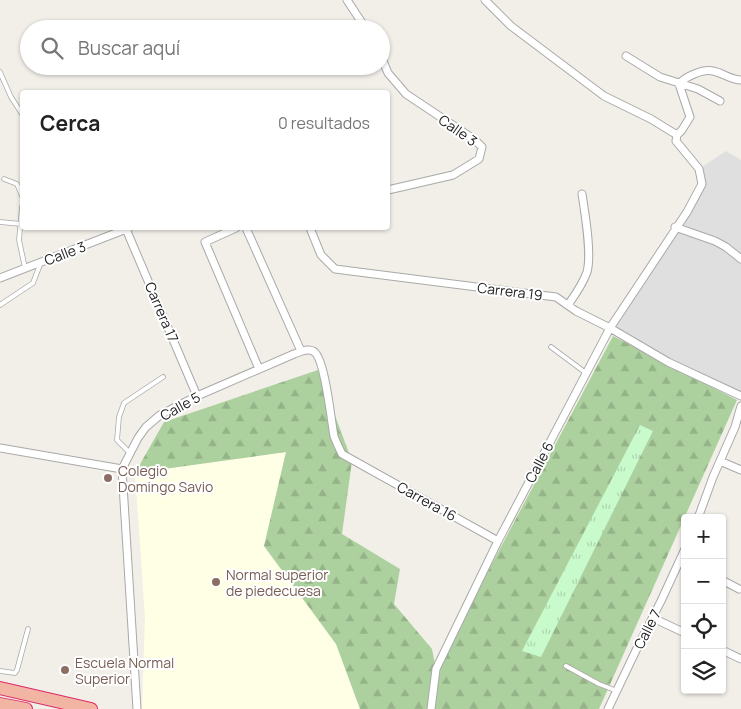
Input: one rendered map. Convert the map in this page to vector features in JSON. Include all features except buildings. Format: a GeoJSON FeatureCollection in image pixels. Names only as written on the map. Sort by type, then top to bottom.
{"type":"FeatureCollection","features":[{"type":"Feature","properties":{"kind":"highway"},"geometry":{"type":"LineString","coordinates":[[0,688],[91,709]]}},
{"type":"Feature","properties":{"kind":"highway"},"geometry":{"type":"LineString","coordinates":[[0,704],[26,709]]}},
{"type":"Feature","properties":{"kind":"street"},"geometry":{"type":"LineString","coordinates":[[347,0],[360,20]]}},
{"type":"Feature","properties":{"kind":"street"},"geometry":{"type":"LineString","coordinates":[[485,0],[511,26],[604,96],[651,119],[677,135]]}},
{"type":"Feature","properties":{"kind":"street"},"geometry":{"type":"LineString","coordinates":[[626,56],[660,77],[698,88],[720,100]]}},
{"type":"Feature","properties":{"kind":"street"},"geometry":{"type":"LineString","coordinates":[[679,84],[684,78],[706,71],[713,71],[736,80],[741,80]]}},
{"type":"Feature","properties":{"kind":"street","name":"Calle 3"},"geometry":{"type":"LineString","coordinates":[[390,75],[406,94],[475,140],[482,147],[479,159],[453,175],[390,190]]}},
{"type":"Feature","properties":{"kind":"street"},"geometry":{"type":"LineString","coordinates":[[679,84],[690,117],[677,135],[676,141],[699,169],[702,184],[687,212],[676,227],[715,241],[741,259]]}},
{"type":"Feature","properties":{"kind":"street"},"geometry":{"type":"LineString","coordinates":[[568,305],[580,289],[588,270],[587,236],[582,194]]}},
{"type":"Feature","properties":{"kind":"street","name":"Calle 6"},"geometry":{"type":"LineString","coordinates":[[431,709],[436,670],[498,541],[610,328],[676,227]]}},
{"type":"Feature","properties":{"kind":"street","name":"Calle 3"},"geometry":{"type":"LineString","coordinates":[[0,278],[123,230]]}},
{"type":"Feature","properties":{"kind":"street","name":"Carrera 17"},"geometry":{"type":"LineString","coordinates":[[129,230],[197,396]]}},
{"type":"Feature","properties":{"kind":"street"},"geometry":{"type":"LineString","coordinates":[[231,230],[204,242],[259,369]]}},
{"type":"Feature","properties":{"kind":"street"},"geometry":{"type":"LineString","coordinates":[[247,230],[300,351]]}},
{"type":"Feature","properties":{"kind":"street","name":"Carrera 19"},"geometry":{"type":"LineString","coordinates":[[311,230],[321,255],[335,269],[556,297],[668,362],[741,396]]}},
{"type":"Feature","properties":{"kind":"street","name":"Carrera 16"},"geometry":{"type":"LineString","coordinates":[[300,351],[312,350],[319,358],[337,445],[342,454],[498,541]]}},
{"type":"Feature","properties":{"kind":"street","name":"Calle 5"},"geometry":{"type":"LineString","coordinates":[[122,469],[146,427],[160,415],[197,396],[300,351]]}},
{"type":"Feature","properties":{"kind":"street"},"geometry":{"type":"LineString","coordinates":[[700,514],[735,426],[741,406]]}},
{"type":"Feature","properties":{"kind":"street"},"geometry":{"type":"LineString","coordinates":[[0,448],[122,469],[137,709]]}},
{"type":"Feature","properties":{"kind":"street"},"geometry":{"type":"LineString","coordinates":[[720,461],[741,470]]}},
{"type":"Feature","properties":{"kind":"street","name":"Calle 7"},"geometry":{"type":"LineString","coordinates":[[608,709],[681,565]]}},
{"type":"Feature","properties":{"kind":"street"},"geometry":{"type":"LineString","coordinates":[[726,582],[739,589]]}},
{"type":"Feature","properties":{"kind":"street"},"geometry":{"type":"LineString","coordinates":[[653,618],[681,631]]}},
{"type":"Feature","properties":{"kind":"street"},"geometry":{"type":"LineString","coordinates":[[726,652],[741,659]]}},
{"type":"Feature","properties":{"kind":"lane"},"geometry":{"type":"LineString","coordinates":[[0,72],[11,98],[20,111]]}},
{"type":"Feature","properties":{"kind":"lane"},"geometry":{"type":"LineString","coordinates":[[4,179],[17,184],[20,191]]}},
{"type":"Feature","properties":{"kind":"lane"},"geometry":{"type":"LineString","coordinates":[[0,222],[20,224]]}},
{"type":"Feature","properties":{"kind":"lane"},"geometry":{"type":"LineString","coordinates":[[20,230],[19,240],[25,268]]}},
{"type":"Feature","properties":{"kind":"lane"},"geometry":{"type":"LineString","coordinates":[[0,305],[33,283],[41,262]]}},
{"type":"Feature","properties":{"kind":"lane"},"geometry":{"type":"LineString","coordinates":[[551,347],[586,373]]}},
{"type":"Feature","properties":{"kind":"lane"},"geometry":{"type":"LineString","coordinates":[[130,454],[117,440],[119,417],[124,403],[163,377]]}},
{"type":"Feature","properties":{"kind":"lane"},"geometry":{"type":"LineString","coordinates":[[0,671],[15,673],[28,629]]}},
{"type":"Feature","properties":{"kind":"lane"},"geometry":{"type":"LineString","coordinates":[[566,666],[599,684],[617,691]]}},
{"type":"Feature","properties":{"kind":"shaded area"},"geometry":{"type":"Polygon","coordinates":[[[726,151],[741,160],[741,396],[610,328],[702,184],[699,169],[726,151]]]}},
{"type":"Feature","properties":{"kind":"shaded area","name":"Normal superior de piedecuesa"},"geometry":{"type":"Polygon","coordinates":[[[286,452],[264,546],[336,644],[360,709],[142,709],[145,617],[135,473],[286,452]]]}},
{"type":"Feature","properties":{"kind":"green space"},"geometry":{"type":"Polygon","coordinates":[[[613,336],[737,400],[686,514],[681,514],[681,525],[599,709],[360,709],[336,644],[264,546],[286,452],[135,473],[164,422],[318,370],[352,461],[342,534],[400,569],[394,604],[432,649],[436,669],[613,336]]]}},
{"type":"Feature","properties":{"kind":"green space"},"geometry":{"type":"Polygon","coordinates":[[[640,425],[653,431],[541,657],[522,651],[640,425]]]}},
{"type":"Feature","properties":{"kind":"place","name":"Colegio Domingo Savio"},"geometry":{"type":"Point","coordinates":[108,478]}},
{"type":"Feature","properties":{"kind":"place","name":"Normal superior de piedecuesa"},"geometry":{"type":"Point","coordinates":[216,582]}},
{"type":"Feature","properties":{"kind":"place","name":"Escuela Normal Superior"},"geometry":{"type":"Point","coordinates":[65,670]}}]}
